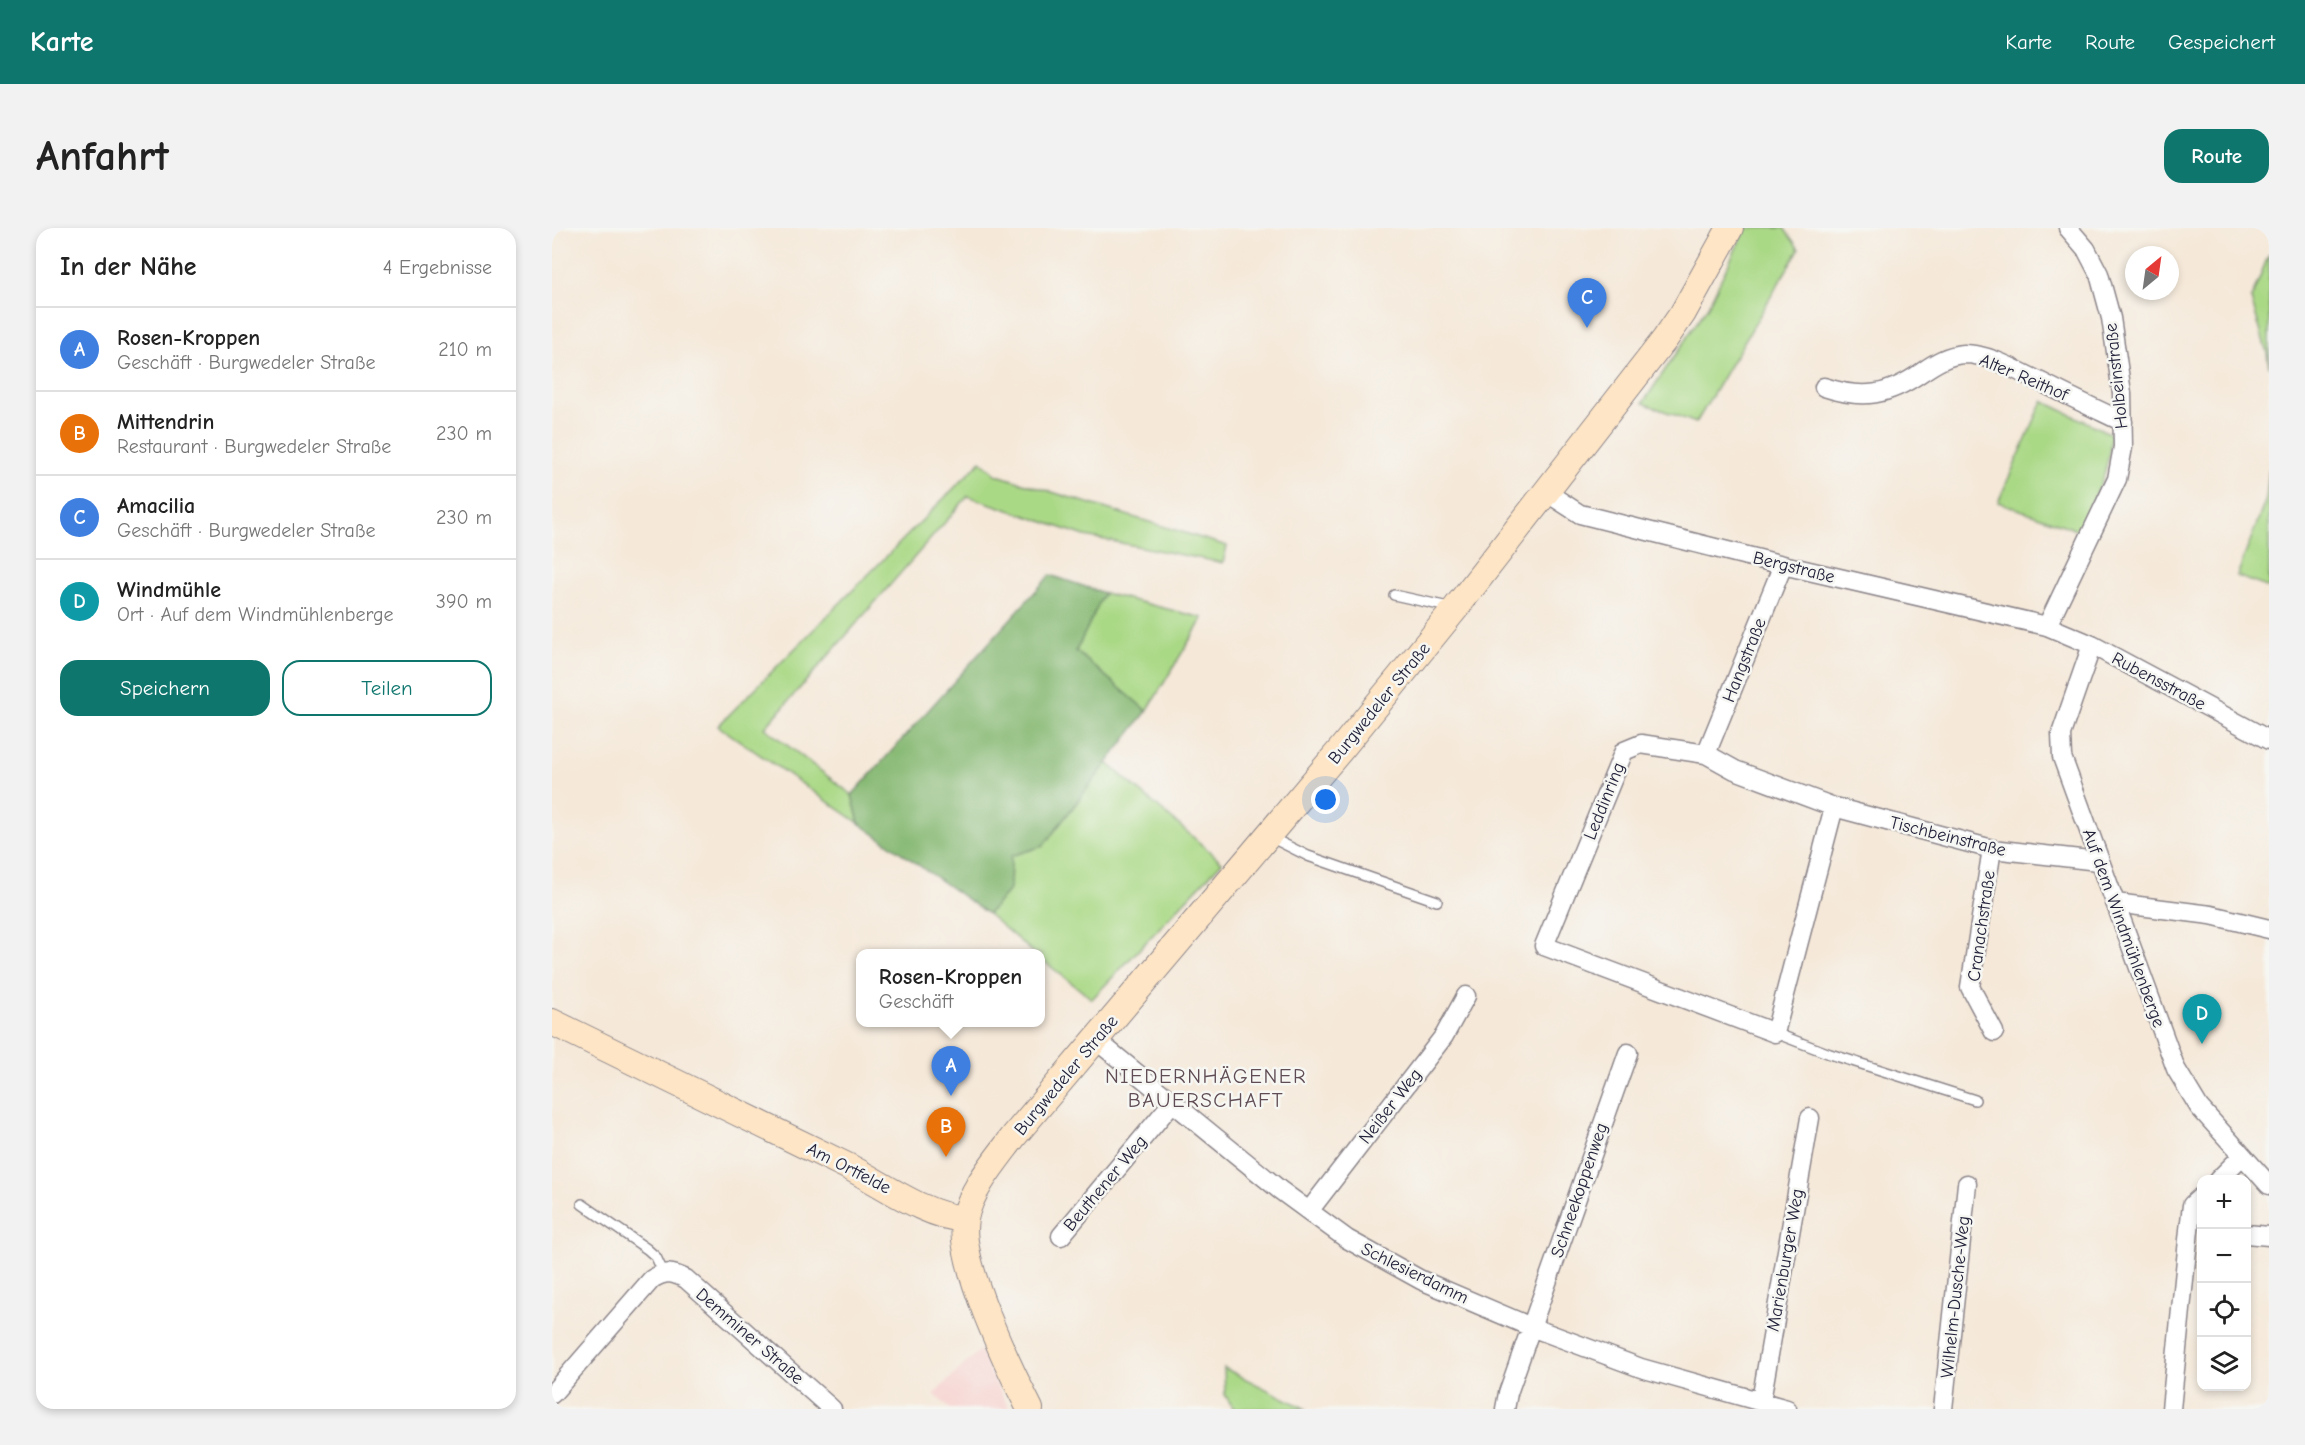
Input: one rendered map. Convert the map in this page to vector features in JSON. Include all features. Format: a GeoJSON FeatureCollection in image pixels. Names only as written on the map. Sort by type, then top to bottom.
{"type":"FeatureCollection","features":[{"type":"Feature","properties":{"kind":"main road","name":"Burgwedeler Straße"},"geometry":{"type":"LineString","coordinates":[[965,1219],[976,1190],[1014,1136],[1268,836],[1455,609],[1665,339],[1683,313],[1730,228]]}},
{"type":"Feature","properties":{"kind":"main road","name":"Am Ortfelde"},"geometry":{"type":"LineString","coordinates":[[552,1022],[852,1169],[934,1212],[949,1218],[965,1219]]}},
{"type":"Feature","properties":{"kind":"main road"},"geometry":{"type":"LineString","coordinates":[[965,1219],[966,1244],[986,1311],[1007,1364],[1030,1409]]}},
{"type":"Feature","properties":{"kind":"street","name":"Holbeinstraße"},"geometry":{"type":"LineString","coordinates":[[2047,626],[2117,479],[2123,447],[2122,393],[2111,318],[2099,274],[2086,249],[2068,228]]}},
{"type":"Feature","properties":{"kind":"street","name":"Alter Reithof"},"geometry":{"type":"LineString","coordinates":[[1824,387],[1845,394],[1870,395],[1894,390],[1939,360],[1963,354],[1983,357],[2123,422]]}},
{"type":"Feature","properties":{"kind":"street","name":"Bergstraße"},"geometry":{"type":"LineString","coordinates":[[1546,492],[1580,514],[1783,565],[2047,626]]}},
{"type":"Feature","properties":{"kind":"street","name":"Hangstraße"},"geometry":{"type":"LineString","coordinates":[[1706,754],[1783,565]]}},
{"type":"Feature","properties":{"kind":"street","name":"Rubensstraße"},"geometry":{"type":"LineString","coordinates":[[2047,626],[2092,645],[2269,740]]}},
{"type":"Feature","properties":{"kind":"street","name":"Auf dem Windmühlenberge"},"geometry":{"type":"LineString","coordinates":[[2092,645],[2061,734],[2062,757],[2098,861],[2176,1069],[2199,1107],[2269,1185]]}},
{"type":"Feature","properties":{"kind":"street","name":"Leddinring"},"geometry":{"type":"LineString","coordinates":[[1775,1033],[1544,946],[1624,751],[1641,744],[1706,754],[1735,770],[1834,807]]}},
{"type":"Feature","properties":{"kind":"street","name":"Tischbeinstraße"},"geometry":{"type":"LineString","coordinates":[[1834,807],[1992,849],[2098,861]]}},
{"type":"Feature","properties":{"kind":"street"},"geometry":{"type":"LineString","coordinates":[[1775,1033],[1834,807]]}},
{"type":"Feature","properties":{"kind":"street","name":"Cranachstraße"},"geometry":{"type":"LineString","coordinates":[[1992,849],[1970,987],[1994,1032]]}},
{"type":"Feature","properties":{"kind":"street"},"geometry":{"type":"LineString","coordinates":[[2115,903],[2211,915],[2269,928]]}},
{"type":"Feature","properties":{"kind":"street","name":"Neißer Weg"},"geometry":{"type":"LineString","coordinates":[[1309,1211],[1444,1036],[1466,996]]}},
{"type":"Feature","properties":{"kind":"street","name":"Schlesierdamm"},"geometry":{"type":"LineString","coordinates":[[1096,1040],[1230,1151],[1309,1211],[1347,1239],[1421,1280],[1531,1327],[1641,1368],[1787,1409]]}},
{"type":"Feature","properties":{"kind":"street","name":"Schneekoppenweg"},"geometry":{"type":"LineString","coordinates":[[1505,1409],[1508,1393],[1628,1053]]}},
{"type":"Feature","properties":{"kind":"street","name":"Beuthener Weg"},"geometry":{"type":"LineString","coordinates":[[1061,1236],[1172,1103]]}},
{"type":"Feature","properties":{"kind":"street","name":"Marienburger Weg"},"geometry":{"type":"LineString","coordinates":[[1761,1401],[1810,1118]]}},
{"type":"Feature","properties":{"kind":"street"},"geometry":{"type":"LineString","coordinates":[[2222,1175],[2242,1156]]}},
{"type":"Feature","properties":{"kind":"street","name":"Wilhelm-Dusche-Weg"},"geometry":{"type":"LineString","coordinates":[[1943,1409],[1968,1184]]}},
{"type":"Feature","properties":{"kind":"street"},"geometry":{"type":"LineString","coordinates":[[2171,1409],[2195,1230],[2192,1205],[2197,1200]]}},
{"type":"Feature","properties":{"kind":"street"},"geometry":{"type":"LineString","coordinates":[[2251,1234],[2269,1236]]}},
{"type":"Feature","properties":{"kind":"street"},"geometry":{"type":"LineString","coordinates":[[552,1394],[652,1279],[663,1272]]}},
{"type":"Feature","properties":{"kind":"street","name":"Demminer Straße"},"geometry":{"type":"LineString","coordinates":[[663,1272],[674,1273],[686,1280],[832,1409]]}},
{"type":"Feature","properties":{"kind":"lane"},"geometry":{"type":"LineString","coordinates":[[1394,595],[1455,609]]}},
{"type":"Feature","properties":{"kind":"lane"},"geometry":{"type":"LineString","coordinates":[[1268,836],[1308,856],[1437,901]]}},
{"type":"Feature","properties":{"kind":"lane","name":"Leddinring"},"geometry":{"type":"LineString","coordinates":[[1775,1033],[1830,1054],[1976,1100]]}},
{"type":"Feature","properties":{"kind":"lane"},"geometry":{"type":"LineString","coordinates":[[582,1204],[656,1257],[663,1272]]}},
{"type":"Feature","properties":{"kind":"shaded area"},"geometry":{"type":"Polygon","coordinates":[[[980,1350],[1009,1409],[950,1409],[934,1394],[980,1350]]]}},
{"type":"Feature","properties":{"kind":"green space"},"geometry":{"type":"Polygon","coordinates":[[[1746,228],[1784,228],[1799,249],[1696,423],[1643,403],[1708,306],[1746,228]]]}},
{"type":"Feature","properties":{"kind":"green space"},"geometry":{"type":"Polygon","coordinates":[[[2269,254],[2269,368],[2267,353],[2251,299],[2269,254]]]}},
{"type":"Feature","properties":{"kind":"green space"},"geometry":{"type":"Polygon","coordinates":[[[2043,401],[2111,434],[2108,461],[2104,473],[2096,495],[2077,530],[1998,502],[2043,401]]]}},
{"type":"Feature","properties":{"kind":"green space"},"geometry":{"type":"Polygon","coordinates":[[[981,461],[997,475],[1227,546],[1223,563],[1085,536],[968,496],[765,728],[852,795],[859,823],[718,726],[981,461]]]}},
{"type":"Feature","properties":{"kind":"green space"},"geometry":{"type":"Polygon","coordinates":[[[2269,469],[2269,588],[2237,576],[2266,499],[2269,469]]]}},
{"type":"Feature","properties":{"kind":"green space"},"geometry":{"type":"Polygon","coordinates":[[[1050,575],[1104,593],[1076,651],[1147,711],[1043,846],[1011,856],[1010,889],[988,914],[859,823],[852,795],[1050,575]]]}},
{"type":"Feature","properties":{"kind":"green space"},"geometry":{"type":"Polygon","coordinates":[[[1104,593],[1203,618],[1147,711],[1076,651],[1104,593]]]}},
{"type":"Feature","properties":{"kind":"green space"},"geometry":{"type":"Polygon","coordinates":[[[1107,763],[1222,862],[1092,999],[1045,962],[1045,949],[1029,949],[988,914],[1010,889],[1011,855],[1043,846],[1107,763]]]}},
{"type":"Feature","properties":{"kind":"green space"},"geometry":{"type":"Polygon","coordinates":[[[1224,1368],[1306,1409],[1234,1409],[1225,1395],[1224,1368]]]}},
{"type":"Feature","properties":{"kind":"place","name":"Amacilia"},"geometry":{"type":"Point","coordinates":[1587,328]}},
{"type":"Feature","properties":{"kind":"place","name":"Windmühle"},"geometry":{"type":"Point","coordinates":[2202,1044]}},
{"type":"Feature","properties":{"kind":"place","name":"Rosen-Kroppen"},"geometry":{"type":"Point","coordinates":[951,1096]}},
{"type":"Feature","properties":{"kind":"place","name":"Mittendrin"},"geometry":{"type":"Point","coordinates":[946,1157]}},
{"type":"Feature","properties":{"kind":"district","name":"NIEDERNHÄGENER BAUERSCHAFT"},"geometry":{"type":"Point","coordinates":[1206,1088]}}]}
